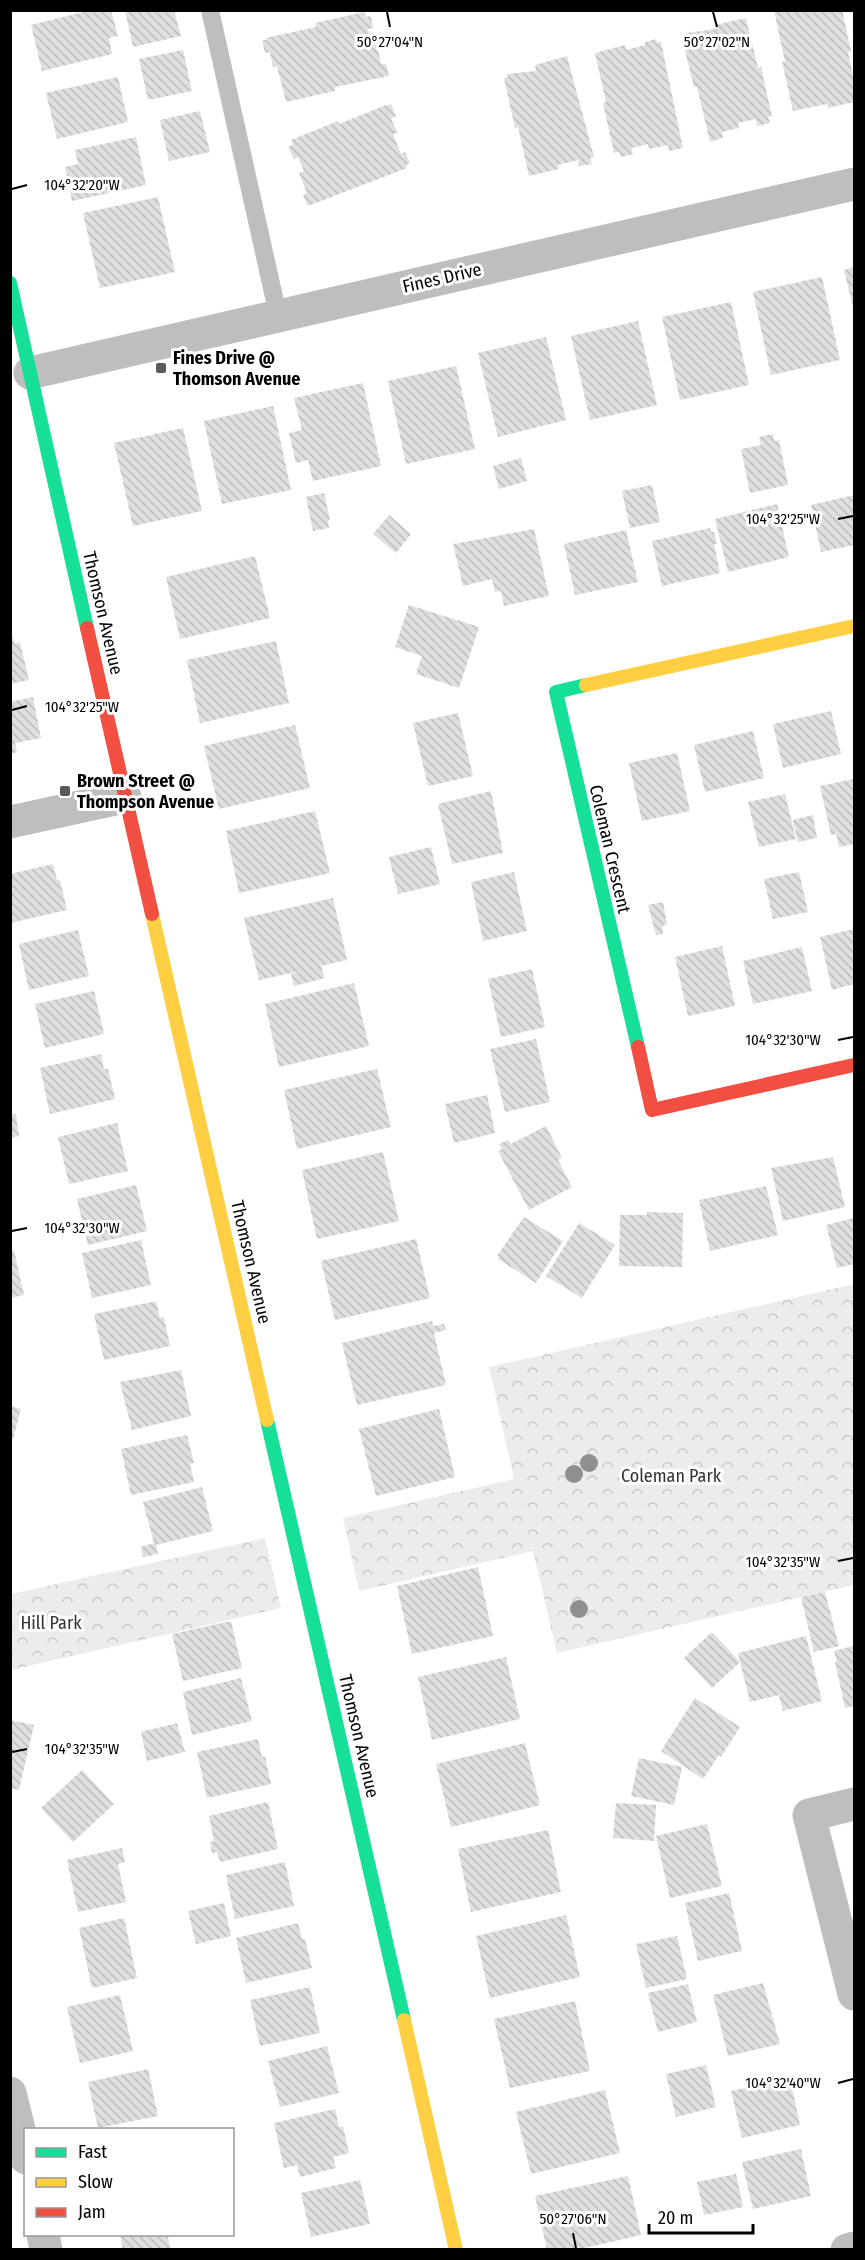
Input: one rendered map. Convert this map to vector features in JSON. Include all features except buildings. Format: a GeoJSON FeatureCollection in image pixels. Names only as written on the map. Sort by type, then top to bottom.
{"type":"FeatureCollection","features":[{"type":"Feature","properties":{"kind":"street","name":"Fines Drive"},"geometry":{"type":"LineString","coordinates":[[30,373],[855,184]]}},
{"type":"Feature","properties":{"kind":"street","name":"Thomson Avenue"},"geometry":{"type":"LineString","coordinates":[[10,283],[456,2250]]}},
{"type":"Feature","properties":{"kind":"street","name":"Coleman Crescent"},"geometry":{"type":"LineString","coordinates":[[855,626],[555,692],[652,1110],[855,1065]]}},
{"type":"Feature","properties":{"kind":"street"},"geometry":{"type":"LineString","coordinates":[[10,822],[125,797]]}},
{"type":"Feature","properties":{"kind":"street"},"geometry":{"type":"LineString","coordinates":[[855,1804],[809,1815],[855,1994]]}},
{"type":"Feature","properties":{"kind":"street"},"geometry":{"type":"LineString","coordinates":[[10,2092],[24,2150]]}},
{"type":"Feature","properties":{"kind":"street"},"geometry":{"type":"LineString","coordinates":[[847,2250],[855,2248]]}},
{"type":"Feature","properties":{"kind":"lane"},"geometry":{"type":"LineString","coordinates":[[210,10],[278,315]]}},
{"type":"Feature","properties":{"kind":"green space","name":"Coleman Park"},"geometry":{"type":"Polygon","coordinates":[[[854,1284],[854,1585],[557,1653],[533,1551],[359,1591],[343,1518],[514,1479],[489,1367],[854,1284]]]}},
{"type":"Feature","properties":{"kind":"green space","name":"Hill Park"},"geometry":{"type":"Polygon","coordinates":[[[265,1538],[281,1608],[11,1670],[11,1594],[265,1538]]]}},
{"type":"Feature","properties":{"kind":"traffic: fast"},"geometry":{"type":"LineString","coordinates":[[10,283],[87,628]]}},
{"type":"Feature","properties":{"kind":"traffic: fast"},"geometry":{"type":"LineString","coordinates":[[586,685],[556,692],[638,1047]]}},
{"type":"Feature","properties":{"kind":"traffic: fast"},"geometry":{"type":"LineString","coordinates":[[267,1420],[404,2020]]}},
{"type":"Feature","properties":{"kind":"traffic: slow"},"geometry":{"type":"LineString","coordinates":[[586,685],[854,626]]}},
{"type":"Feature","properties":{"kind":"traffic: slow"},"geometry":{"type":"LineString","coordinates":[[152,914],[267,1420]]}},
{"type":"Feature","properties":{"kind":"traffic: slow"},"geometry":{"type":"LineString","coordinates":[[404,2020],[456,2250]]}},
{"type":"Feature","properties":{"kind":"traffic: jam"},"geometry":{"type":"LineString","coordinates":[[87,628],[152,914]]}},
{"type":"Feature","properties":{"kind":"traffic: jam"},"geometry":{"type":"LineString","coordinates":[[638,1047],[652,1110],[854,1065]]}},
{"type":"Feature","properties":{"kind":"place","name":"Fines Drive @ Thomson Avenue"},"geometry":{"type":"Point","coordinates":[161,368]}},
{"type":"Feature","properties":{"kind":"place","name":"Brown Street @ Thompson Avenue"},"geometry":{"type":"Point","coordinates":[65,791]}}]}
